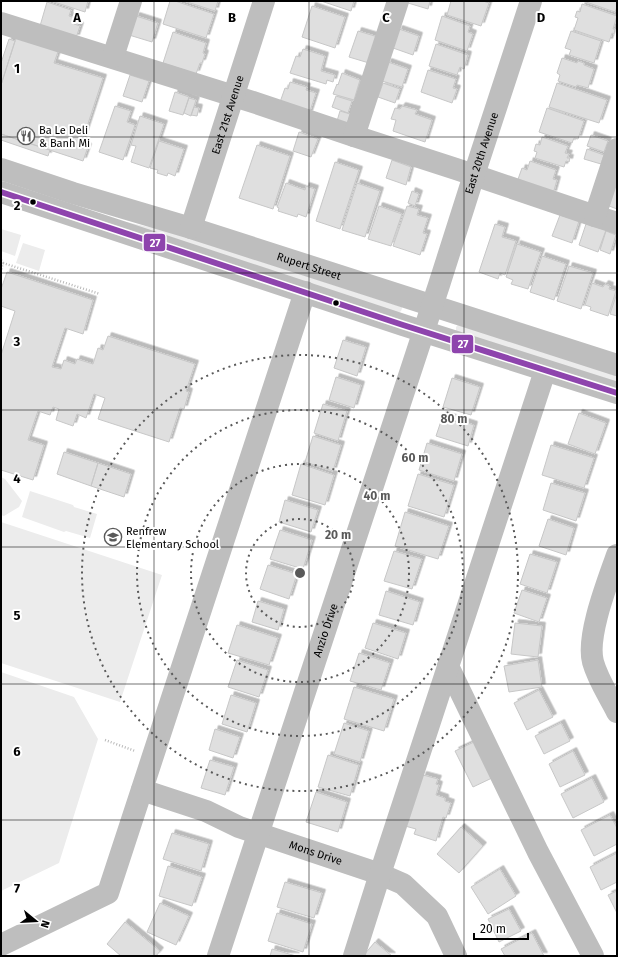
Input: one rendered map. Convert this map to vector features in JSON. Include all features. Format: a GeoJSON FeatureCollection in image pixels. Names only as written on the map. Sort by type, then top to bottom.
{"type":"FeatureCollection","features":[{"type":"Feature","properties":{"kind":"street"},"geometry":{"type":"LineString","coordinates":[[113,57],[131,1]]}},
{"type":"Feature","properties":{"kind":"street","name":"East 21st Avenue"},"geometry":{"type":"LineString","coordinates":[[190,228],[264,1]]}},
{"type":"Feature","properties":{"kind":"street"},"geometry":{"type":"LineString","coordinates":[[354,136],[398,1]]}},
{"type":"Feature","properties":{"kind":"street","name":"East 20th Avenue"},"geometry":{"type":"LineString","coordinates":[[432,305],[531,1]]}},
{"type":"Feature","properties":{"kind":"street"},"geometry":{"type":"LineString","coordinates":[[1,23],[113,57],[617,223]]}},
{"type":"Feature","properties":{"kind":"street"},"geometry":{"type":"LineString","coordinates":[[595,216],[617,149]]}},
{"type":"Feature","properties":{"kind":"street","name":"Rupert Street"},"geometry":{"type":"LineString","coordinates":[[1,169],[617,365]]}},
{"type":"Feature","properties":{"kind":"street"},"geometry":{"type":"LineString","coordinates":[[1,192],[617,394]]}},
{"type":"Feature","properties":{"kind":"street"},"geometry":{"type":"LineString","coordinates":[[1,945],[108,893],[305,292]]}},
{"type":"Feature","properties":{"kind":"street","name":"Anzio Drive"},"geometry":{"type":"LineString","coordinates":[[218,956],[432,305]]}},
{"type":"Feature","properties":{"kind":"street"},"geometry":{"type":"LineString","coordinates":[[354,956],[545,371]]}},
{"type":"Feature","properties":{"kind":"street"},"geometry":{"type":"LineString","coordinates":[[617,555],[598,612],[592,646],[593,661],[617,712]]}},
{"type":"Feature","properties":{"kind":"street"},"geometry":{"type":"LineString","coordinates":[[448,666],[538,852],[593,956]]}},
{"type":"Feature","properties":{"kind":"street","name":"Mons Drive"},"geometry":{"type":"LineString","coordinates":[[142,790],[206,811],[239,827],[380,874],[403,884],[437,916],[456,956]]}},
{"type":"Feature","properties":{"kind":"path"},"geometry":{"type":"LineString","coordinates":[[1,270],[2,262],[100,294]]}},
{"type":"Feature","properties":{"kind":"path"},"geometry":{"type":"LineString","coordinates":[[105,740],[153,757]]}},
{"type":"Feature","properties":{"kind":"shaded area"},"geometry":{"type":"Polygon","coordinates":[[[99,216],[167,231],[402,307],[402,310],[398,313],[99,216]]]}},
{"type":"Feature","properties":{"kind":"shaded area"},"geometry":{"type":"Polygon","coordinates":[[[1,229],[21,235],[15,256],[1,251],[1,229]]]}},
{"type":"Feature","properties":{"kind":"shaded area"},"geometry":{"type":"Polygon","coordinates":[[[23,243],[45,250],[39,271],[16,263],[23,243]]]}},
{"type":"Feature","properties":{"kind":"shaded area"},"geometry":{"type":"Polygon","coordinates":[[[458,325],[617,374],[617,385],[456,333],[456,327],[458,325]]]}},
{"type":"Feature","properties":{"kind":"shaded area"},"geometry":{"type":"Polygon","coordinates":[[[1,477],[5,479],[22,501],[19,507],[4,516],[1,515],[1,477]]]}},
{"type":"Feature","properties":{"kind":"shaded area"},"geometry":{"type":"Polygon","coordinates":[[[30,491],[97,514],[90,538],[66,531],[64,532],[22,517],[30,491]]]}},
{"type":"Feature","properties":{"kind":"shaded area"},"geometry":{"type":"Polygon","coordinates":[[[1,522],[162,575],[120,702],[1,663],[1,522]]]}},
{"type":"Feature","properties":{"kind":"shaded area"},"geometry":{"type":"Polygon","coordinates":[[[1,672],[74,697],[98,739],[59,863],[1,891],[1,672]]]}},
{"type":"Feature","properties":{"kind":"building"},"geometry":{"type":"Polygon","coordinates":[[[51,1],[88,1],[85,12],[51,1]]]}},
{"type":"Feature","properties":{"kind":"building"},"geometry":{"type":"Polygon","coordinates":[[[170,1],[175,1],[214,14],[206,38],[163,24],[170,1]]]}},
{"type":"Feature","properties":{"kind":"building"},"geometry":{"type":"Polygon","coordinates":[[[184,1],[218,1],[215,11],[184,1]]]}},
{"type":"Feature","properties":{"kind":"building"},"geometry":{"type":"Polygon","coordinates":[[[321,1],[354,1],[351,11],[321,1]]]}},
{"type":"Feature","properties":{"kind":"building"},"geometry":{"type":"Polygon","coordinates":[[[409,1],[430,1],[428,9],[408,3],[409,1]]]}},
{"type":"Feature","properties":{"kind":"building"},"geometry":{"type":"Polygon","coordinates":[[[451,1],[483,1],[489,3],[481,26],[447,15],[451,1]]]}},
{"type":"Feature","properties":{"kind":"building"},"geometry":{"type":"Polygon","coordinates":[[[583,1],[617,1],[617,7],[615,12],[583,1]]]}},
{"type":"Feature","properties":{"kind":"building"},"geometry":{"type":"Polygon","coordinates":[[[47,2],[71,10],[69,16],[76,18],[74,24],[80,26],[76,38],[40,26],[47,2]]]}},
{"type":"Feature","properties":{"kind":"building"},"geometry":{"type":"Polygon","coordinates":[[[582,4],[617,16],[613,29],[615,29],[614,34],[612,33],[609,42],[574,30],[578,18],[575,17],[577,11],[580,12],[582,4]]]}},
{"type":"Feature","properties":{"kind":"building"},"geometry":{"type":"Polygon","coordinates":[[[312,6],[345,17],[335,48],[302,37],[312,6]]]}},
{"type":"Feature","properties":{"kind":"building"},"geometry":{"type":"Polygon","coordinates":[[[136,16],[158,23],[152,42],[129,35],[136,16]]]}},
{"type":"Feature","properties":{"kind":"building"},"geometry":{"type":"Polygon","coordinates":[[[442,16],[470,26],[468,32],[473,34],[467,51],[435,40],[442,16]]]}},
{"type":"Feature","properties":{"kind":"building"},"geometry":{"type":"Polygon","coordinates":[[[399,29],[419,36],[413,55],[393,48],[399,29]]]}},
{"type":"Feature","properties":{"kind":"building"},"geometry":{"type":"Polygon","coordinates":[[[358,31],[378,37],[369,63],[349,57],[358,31]]]}},
{"type":"Feature","properties":{"kind":"building"},"geometry":{"type":"Polygon","coordinates":[[[571,31],[601,41],[594,63],[569,55],[571,50],[565,48],[571,31]]]}},
{"type":"Feature","properties":{"kind":"building"},"geometry":{"type":"Polygon","coordinates":[[[173,32],[206,43],[203,53],[205,54],[196,74],[163,63],[173,32]]]}},
{"type":"Feature","properties":{"kind":"building"},"geometry":{"type":"Polygon","coordinates":[[[17,35],[59,49],[54,63],[103,78],[81,145],[88,147],[83,161],[1,134],[1,85],[17,35]]]}},
{"type":"Feature","properties":{"kind":"building"},"geometry":{"type":"Polygon","coordinates":[[[9,39],[15,41],[1,85],[1,63],[9,39]]]}},
{"type":"Feature","properties":{"kind":"building"},"geometry":{"type":"Polygon","coordinates":[[[436,44],[468,55],[464,69],[460,67],[457,75],[429,66],[436,44]]]}},
{"type":"Feature","properties":{"kind":"building"},"geometry":{"type":"Polygon","coordinates":[[[303,49],[325,56],[321,71],[335,75],[333,82],[327,80],[326,84],[290,73],[296,56],[300,57],[303,49]]]}},
{"type":"Feature","properties":{"kind":"building"},"geometry":{"type":"Polygon","coordinates":[[[562,58],[577,63],[578,61],[584,63],[584,65],[594,69],[588,88],[577,85],[576,87],[558,81],[560,75],[557,73],[562,58]]]}},
{"type":"Feature","properties":{"kind":"building"},"geometry":{"type":"Polygon","coordinates":[[[388,62],[408,69],[402,87],[382,81],[388,62]]]}},
{"type":"Feature","properties":{"kind":"building"},"geometry":{"type":"Polygon","coordinates":[[[428,70],[456,79],[453,88],[457,89],[452,103],[421,92],[428,70]]]}},
{"type":"Feature","properties":{"kind":"building"},"geometry":{"type":"Polygon","coordinates":[[[342,73],[360,80],[354,100],[333,94],[342,73]]]}},
{"type":"Feature","properties":{"kind":"building"},"geometry":{"type":"Polygon","coordinates":[[[130,75],[149,81],[142,102],[123,96],[130,75]]]}},
{"type":"Feature","properties":{"kind":"building"},"geometry":{"type":"Polygon","coordinates":[[[290,82],[307,87],[306,90],[316,93],[309,114],[279,105],[285,88],[288,89],[290,82]]]}},
{"type":"Feature","properties":{"kind":"building"},"geometry":{"type":"Polygon","coordinates":[[[383,83],[400,89],[395,103],[378,97],[383,83]]]}},
{"type":"Feature","properties":{"kind":"building"},"geometry":{"type":"Polygon","coordinates":[[[557,83],[607,100],[599,123],[549,107],[557,83]]]}},
{"type":"Feature","properties":{"kind":"building"},"geometry":{"type":"Polygon","coordinates":[[[175,92],[189,97],[183,115],[169,111],[175,92]]]}},
{"type":"Feature","properties":{"kind":"building"},"geometry":{"type":"Polygon","coordinates":[[[336,96],[352,101],[348,113],[332,107],[336,96]]]}},
{"type":"Feature","properties":{"kind":"building"},"geometry":{"type":"Polygon","coordinates":[[[189,98],[196,100],[191,116],[184,113],[189,98]]]}},
{"type":"Feature","properties":{"kind":"building"},"geometry":{"type":"Polygon","coordinates":[[[115,106],[131,111],[127,122],[135,125],[123,160],[99,152],[115,106]]]}},
{"type":"Feature","properties":{"kind":"building"},"geometry":{"type":"Polygon","coordinates":[[[402,106],[417,110],[415,114],[432,120],[425,142],[393,131],[396,120],[391,119],[395,108],[400,109],[402,106]]]}},
{"type":"Feature","properties":{"kind":"building"},"geometry":{"type":"Polygon","coordinates":[[[194,107],[199,108],[197,116],[191,115],[194,107]]]}},
{"type":"Feature","properties":{"kind":"building"},"geometry":{"type":"Polygon","coordinates":[[[547,108],[584,121],[578,139],[574,138],[572,143],[539,132],[547,108]]]}},
{"type":"Feature","properties":{"kind":"building"},"geometry":{"type":"Polygon","coordinates":[[[340,111],[350,114],[347,125],[337,121],[340,111]]]}},
{"type":"Feature","properties":{"kind":"building"},"geometry":{"type":"Polygon","coordinates":[[[140,116],[164,124],[149,168],[131,162],[136,146],[131,145],[140,116]]]}},
{"type":"Feature","properties":{"kind":"building"},"geometry":{"type":"Polygon","coordinates":[[[299,132],[318,139],[311,157],[293,151],[299,132]]]}},
{"type":"Feature","properties":{"kind":"building"},"geometry":{"type":"Polygon","coordinates":[[[1,134],[50,150],[48,156],[1,140],[1,134]]]}},
{"type":"Feature","properties":{"kind":"building"},"geometry":{"type":"Polygon","coordinates":[[[591,135],[608,141],[604,152],[587,146],[591,135]]]}},
{"type":"Feature","properties":{"kind":"building"},"geometry":{"type":"Polygon","coordinates":[[[542,137],[568,146],[565,153],[569,154],[567,158],[570,158],[569,162],[566,161],[564,167],[535,158],[537,152],[534,151],[536,144],[540,145],[542,137]]]}},
{"type":"Feature","properties":{"kind":"building"},"geometry":{"type":"Polygon","coordinates":[[[159,141],[184,149],[175,176],[168,173],[167,176],[157,173],[158,170],[150,168],[159,141]]]}},
{"type":"Feature","properties":{"kind":"building"},"geometry":{"type":"Polygon","coordinates":[[[257,145],[290,156],[273,209],[239,198],[257,145]]]}},
{"type":"Feature","properties":{"kind":"building"},"geometry":{"type":"Polygon","coordinates":[[[587,149],[604,155],[601,164],[584,159],[587,149]]]}},
{"type":"Feature","properties":{"kind":"building"},"geometry":{"type":"Polygon","coordinates":[[[392,160],[411,167],[406,185],[386,178],[392,160]]]}},
{"type":"Feature","properties":{"kind":"building"},"geometry":{"type":"Polygon","coordinates":[[[530,161],[556,170],[553,179],[557,180],[553,194],[517,182],[522,168],[527,170],[530,161]]]}},
{"type":"Feature","properties":{"kind":"building"},"geometry":{"type":"Polygon","coordinates":[[[335,162],[359,170],[340,229],[316,221],[335,162]]]}},
{"type":"Feature","properties":{"kind":"building"},"geometry":{"type":"Polygon","coordinates":[[[286,183],[305,190],[306,186],[315,189],[306,217],[298,214],[297,217],[278,211],[279,208],[277,207],[286,183]]]}},
{"type":"Feature","properties":{"kind":"building"},"geometry":{"type":"Polygon","coordinates":[[[357,183],[380,191],[365,237],[342,230],[357,183]]]}},
{"type":"Feature","properties":{"kind":"building"},"geometry":{"type":"Polygon","coordinates":[[[615,187],[617,187],[617,209],[609,206],[615,187]]]}},
{"type":"Feature","properties":{"kind":"building"},"geometry":{"type":"Polygon","coordinates":[[[412,191],[419,194],[415,206],[408,203],[412,191]]]}},
{"type":"Feature","properties":{"kind":"building"},"geometry":{"type":"Polygon","coordinates":[[[379,206],[402,214],[391,246],[368,239],[379,206]]]}},
{"type":"Feature","properties":{"kind":"building"},"geometry":{"type":"Polygon","coordinates":[[[407,206],[419,209],[417,215],[428,218],[423,233],[427,234],[420,255],[393,246],[407,206]]]}},
{"type":"Feature","properties":{"kind":"building"},"geometry":{"type":"Polygon","coordinates":[[[560,215],[579,221],[572,243],[552,236],[560,215]]]}},
{"type":"Feature","properties":{"kind":"building"},"geometry":{"type":"Polygon","coordinates":[[[495,224],[505,227],[502,237],[516,241],[505,275],[500,273],[498,279],[479,272],[495,224]]]}},
{"type":"Feature","properties":{"kind":"building"},"geometry":{"type":"Polygon","coordinates":[[[586,224],[606,230],[598,252],[579,245],[586,224]]]}},
{"type":"Feature","properties":{"kind":"building"},"geometry":{"type":"Polygon","coordinates":[[[606,231],[616,235],[610,254],[600,250],[606,231]]]}},
{"type":"Feature","properties":{"kind":"building"},"geometry":{"type":"Polygon","coordinates":[[[517,244],[541,252],[528,289],[511,284],[513,280],[506,277],[517,244]]]}},
{"type":"Feature","properties":{"kind":"building"},"geometry":{"type":"Polygon","coordinates":[[[542,256],[566,264],[554,300],[530,292],[542,256]]]}},
{"type":"Feature","properties":{"kind":"building"},"geometry":{"type":"Polygon","coordinates":[[[569,266],[593,273],[581,309],[557,301],[569,266]]]}},
{"type":"Feature","properties":{"kind":"building"},"geometry":{"type":"Polygon","coordinates":[[[7,272],[93,300],[83,334],[65,328],[52,367],[61,369],[64,360],[75,364],[77,359],[93,364],[98,348],[103,350],[108,336],[195,364],[186,391],[189,392],[184,409],[180,408],[169,442],[98,419],[105,398],[94,394],[86,418],[77,414],[73,426],[56,420],[59,409],[53,407],[50,415],[38,411],[28,440],[44,445],[33,480],[1,470],[1,355],[15,311],[1,306],[1,289],[7,272]]]}},
{"type":"Feature","properties":{"kind":"building"},"geometry":{"type":"Polygon","coordinates":[[[592,283],[603,287],[605,284],[610,286],[609,289],[616,291],[608,316],[590,310],[591,307],[585,305],[592,283]]]}},
{"type":"Feature","properties":{"kind":"building"},"geometry":{"type":"Polygon","coordinates":[[[617,293],[617,316],[610,314],[617,293]]]}},
{"type":"Feature","properties":{"kind":"building"},"geometry":{"type":"Polygon","coordinates":[[[343,340],[366,347],[357,376],[334,368],[343,340]]]}},
{"type":"Feature","properties":{"kind":"building"},"geometry":{"type":"Polygon","coordinates":[[[336,377],[361,385],[354,408],[329,400],[336,377]]]}},
{"type":"Feature","properties":{"kind":"building"},"geometry":{"type":"Polygon","coordinates":[[[452,378],[480,387],[471,415],[443,407],[452,378]]]}},
{"type":"Feature","properties":{"kind":"building"},"geometry":{"type":"Polygon","coordinates":[[[323,404],[347,411],[338,441],[314,433],[323,404]]]}},
{"type":"Feature","properties":{"kind":"building"},"geometry":{"type":"Polygon","coordinates":[[[579,413],[606,423],[595,454],[568,444],[579,413]]]}},
{"type":"Feature","properties":{"kind":"building"},"geometry":{"type":"Polygon","coordinates":[[[443,415],[474,425],[468,446],[436,436],[443,415]]]}},
{"type":"Feature","properties":{"kind":"building"},"geometry":{"type":"Polygon","coordinates":[[[313,436],[341,445],[333,471],[305,462],[313,436]]]}},
{"type":"Feature","properties":{"kind":"building"},"geometry":{"type":"Polygon","coordinates":[[[427,443],[462,454],[454,481],[419,470],[427,443]]]}},
{"type":"Feature","properties":{"kind":"building"},"geometry":{"type":"Polygon","coordinates":[[[551,445],[594,458],[584,488],[542,475],[551,445]]]}},
{"type":"Feature","properties":{"kind":"building"},"geometry":{"type":"Polygon","coordinates":[[[64,452],[98,463],[91,486],[57,474],[64,452]]]}},
{"type":"Feature","properties":{"kind":"building"},"geometry":{"type":"Polygon","coordinates":[[[98,463],[131,474],[124,497],[91,486],[98,463]]]}},
{"type":"Feature","properties":{"kind":"building"},"geometry":{"type":"Polygon","coordinates":[[[301,464],[334,475],[325,505],[292,495],[301,464]]]}},
{"type":"Feature","properties":{"kind":"building"},"geometry":{"type":"Polygon","coordinates":[[[418,474],[454,485],[444,517],[408,506],[418,474]]]}},
{"type":"Feature","properties":{"kind":"building"},"geometry":{"type":"Polygon","coordinates":[[[551,483],[585,493],[576,521],[543,510],[551,483]]]}},
{"type":"Feature","properties":{"kind":"building"},"geometry":{"type":"Polygon","coordinates":[[[285,500],[318,510],[311,532],[279,522],[285,500]]]}},
{"type":"Feature","properties":{"kind":"building"},"geometry":{"type":"Polygon","coordinates":[[[405,512],[449,526],[438,559],[395,546],[405,512]]]}},
{"type":"Feature","properties":{"kind":"building"},"geometry":{"type":"Polygon","coordinates":[[[548,519],[574,528],[566,555],[539,546],[548,519]]]}},
{"type":"Feature","properties":{"kind":"building"},"geometry":{"type":"Polygon","coordinates":[[[280,530],[312,540],[303,569],[270,559],[280,530]]]}},
{"type":"Feature","properties":{"kind":"building"},"geometry":{"type":"Polygon","coordinates":[[[394,551],[422,559],[412,589],[384,581],[394,551]]]}},
{"type":"Feature","properties":{"kind":"building"},"geometry":{"type":"Polygon","coordinates":[[[530,554],[557,562],[547,593],[520,584],[530,554]]]}},
{"type":"Feature","properties":{"kind":"building"},"geometry":{"type":"Polygon","coordinates":[[[268,565],[297,574],[289,599],[260,589],[268,565]]]}},
{"type":"Feature","properties":{"kind":"building"},"geometry":{"type":"Polygon","coordinates":[[[522,590],[547,598],[539,622],[514,613],[522,590]]]}},
{"type":"Feature","properties":{"kind":"building"},"geometry":{"type":"Polygon","coordinates":[[[386,591],[420,602],[413,625],[379,615],[386,591]]]}},
{"type":"Feature","properties":{"kind":"building"},"geometry":{"type":"Polygon","coordinates":[[[258,601],[284,609],[278,630],[252,622],[258,601]]]}},
{"type":"Feature","properties":{"kind":"building"},"geometry":{"type":"Polygon","coordinates":[[[373,623],[406,633],[398,659],[365,648],[373,623]]]}},
{"type":"Feature","properties":{"kind":"building"},"geometry":{"type":"Polygon","coordinates":[[[515,623],[542,626],[538,657],[511,654],[515,623]]]}},
{"type":"Feature","properties":{"kind":"building"},"geometry":{"type":"Polygon","coordinates":[[[237,625],[278,638],[269,665],[228,653],[237,625]]]}},
{"type":"Feature","properties":{"kind":"building"},"geometry":{"type":"Polygon","coordinates":[[[359,653],[390,663],[381,690],[350,681],[359,653]]]}},
{"type":"Feature","properties":{"kind":"building"},"geometry":{"type":"Polygon","coordinates":[[[237,660],[268,670],[259,697],[228,687],[237,660]]]}},
{"type":"Feature","properties":{"kind":"building"},"geometry":{"type":"Polygon","coordinates":[[[538,660],[542,687],[509,692],[504,666],[538,660]]]}},
{"type":"Feature","properties":{"kind":"building"},"geometry":{"type":"Polygon","coordinates":[[[354,687],[394,699],[384,731],[344,719],[354,687]]]}},
{"type":"Feature","properties":{"kind":"building"},"geometry":{"type":"Polygon","coordinates":[[[539,690],[553,717],[527,730],[514,703],[539,690]]]}},
{"type":"Feature","properties":{"kind":"building"},"geometry":{"type":"Polygon","coordinates":[[[231,695],[256,703],[247,732],[222,724],[231,695]]]}},
{"type":"Feature","properties":{"kind":"building"},"geometry":{"type":"Polygon","coordinates":[[[344,723],[369,731],[360,762],[334,754],[344,723]]]}},
{"type":"Feature","properties":{"kind":"building"},"geometry":{"type":"Polygon","coordinates":[[[561,723],[570,741],[544,754],[535,736],[561,723]]]}},
{"type":"Feature","properties":{"kind":"building"},"geometry":{"type":"Polygon","coordinates":[[[215,729],[240,737],[233,758],[209,750],[215,729]]]}},
{"type":"Feature","properties":{"kind":"building"},"geometry":{"type":"Polygon","coordinates":[[[474,742],[492,778],[473,787],[455,751],[474,742]]]}},
{"type":"Feature","properties":{"kind":"building"},"geometry":{"type":"Polygon","coordinates":[[[573,751],[585,775],[560,787],[549,764],[573,751]]]}},
{"type":"Feature","properties":{"kind":"building"},"geometry":{"type":"Polygon","coordinates":[[[328,755],[359,765],[350,796],[318,787],[328,755]]]}},
{"type":"Feature","properties":{"kind":"building"},"geometry":{"type":"Polygon","coordinates":[[[210,760],[234,767],[225,795],[201,788],[210,760]]]}},
{"type":"Feature","properties":{"kind":"building"},"geometry":{"type":"Polygon","coordinates":[[[423,775],[438,779],[436,784],[439,785],[436,795],[445,798],[445,801],[451,803],[446,818],[443,817],[436,841],[414,834],[416,829],[405,826],[423,775]]]}},
{"type":"Feature","properties":{"kind":"building"},"geometry":{"type":"Polygon","coordinates":[[[592,778],[604,802],[573,818],[561,794],[592,778]]]}},
{"type":"Feature","properties":{"kind":"building"},"geometry":{"type":"Polygon","coordinates":[[[316,792],[347,802],[338,832],[306,822],[316,792]]]}},
{"type":"Feature","properties":{"kind":"building"},"geometry":{"type":"Polygon","coordinates":[[[610,815],[617,828],[617,844],[594,856],[581,830],[610,815]]]}},
{"type":"Feature","properties":{"kind":"building"},"geometry":{"type":"Polygon","coordinates":[[[461,827],[483,846],[459,873],[437,854],[461,827]]]}},
{"type":"Feature","properties":{"kind":"building"},"geometry":{"type":"Polygon","coordinates":[[[172,833],[209,844],[201,871],[163,859],[172,833]]]}},
{"type":"Feature","properties":{"kind":"building"},"geometry":{"type":"Polygon","coordinates":[[[617,853],[617,882],[601,890],[590,867],[617,853]]]}},
{"type":"Feature","properties":{"kind":"building"},"geometry":{"type":"Polygon","coordinates":[[[168,866],[202,877],[192,906],[159,896],[168,866]]]}},
{"type":"Feature","properties":{"kind":"building"},"geometry":{"type":"Polygon","coordinates":[[[500,869],[516,896],[488,914],[471,887],[500,869]]]}},
{"type":"Feature","properties":{"kind":"building"},"geometry":{"type":"Polygon","coordinates":[[[285,882],[322,893],[314,918],[277,907],[285,882]]]}},
{"type":"Feature","properties":{"kind":"building"},"geometry":{"type":"Polygon","coordinates":[[[617,891],[617,913],[608,895],[617,891]]]}},
{"type":"Feature","properties":{"kind":"building"},"geometry":{"type":"Polygon","coordinates":[[[160,903],[189,916],[176,945],[147,932],[160,903]]]}},
{"type":"Feature","properties":{"kind":"building"},"geometry":{"type":"Polygon","coordinates":[[[509,909],[521,931],[499,942],[488,919],[509,909]]]}},
{"type":"Feature","properties":{"kind":"building"},"geometry":{"type":"Polygon","coordinates":[[[277,913],[312,924],[303,952],[268,941],[277,913]]]}},
{"type":"Feature","properties":{"kind":"building"},"geometry":{"type":"Polygon","coordinates":[[[125,922],[160,951],[156,956],[121,956],[107,944],[125,922]]]}},
{"type":"Feature","properties":{"kind":"building"},"geometry":{"type":"Polygon","coordinates":[[[532,933],[544,956],[505,956],[501,949],[532,933]]]}},
{"type":"Feature","properties":{"kind":"building"},"geometry":{"type":"Polygon","coordinates":[[[375,942],[392,956],[363,956],[375,942]]]}},
{"type":"Feature","properties":{"kind":"building"},"geometry":{"type":"Polygon","coordinates":[[[272,949],[296,956],[270,956],[272,949]]]}},
{"type":"Feature","properties":{"kind":"transit line","name":"27"},"geometry":{"type":"LineString","coordinates":[[1,192],[403,325],[617,393]]}},
{"type":"Feature","properties":{"kind":"place","name":"Ba Le Deli & Banh Mi"},"geometry":{"type":"Point","coordinates":[26,136]}},
{"type":"Feature","properties":{"kind":"place","name":"Renfrew Elementary School"},"geometry":{"type":"Point","coordinates":[113,537]}}]}
